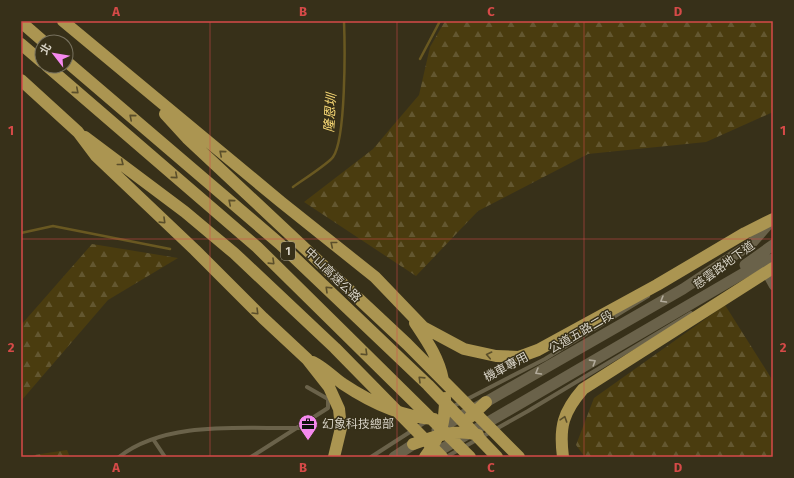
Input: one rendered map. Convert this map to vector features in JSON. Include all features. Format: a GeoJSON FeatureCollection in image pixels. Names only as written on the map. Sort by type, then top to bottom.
{"type":"FeatureCollection","features":[{"type":"Feature","properties":{"kind":"highway"},"geometry":{"type":"LineString","coordinates":[[63,21],[281,202],[375,277],[424,327],[437,336],[464,349],[496,356],[519,357],[559,339],[657,285],[745,233],[773,219]]}},
{"type":"Feature","properties":{"kind":"highway"},"geometry":{"type":"LineString","coordinates":[[21,22],[35,34]]}},
{"type":"Feature","properties":{"kind":"highway"},"geometry":{"type":"LineString","coordinates":[[21,44],[34,55]]}},
{"type":"Feature","properties":{"kind":"highway","name":"中山高速公路"},"geometry":{"type":"LineString","coordinates":[[74,68],[280,244],[428,385],[497,457]]}},
{"type":"Feature","properties":{"kind":"highway"},"geometry":{"type":"LineString","coordinates":[[122,70],[187,138],[407,344],[518,457]]}},
{"type":"Feature","properties":{"kind":"highway","name":"1"},"geometry":{"type":"LineString","coordinates":[[56,74],[256,247],[470,457]]}},
{"type":"Feature","properties":{"kind":"highway"},"geometry":{"type":"LineString","coordinates":[[21,80],[78,132],[107,152],[234,253],[335,348],[442,457]]}},
{"type":"Feature","properties":{"kind":"highway"},"geometry":{"type":"LineString","coordinates":[[78,132],[96,156],[195,250],[262,318],[307,359],[329,387],[339,409],[341,428],[334,457]]}},
{"type":"Feature","properties":{"kind":"highway"},"geometry":{"type":"LineString","coordinates":[[563,457],[561,439],[563,419],[572,402],[583,389],[769,269]]}},
{"type":"Feature","properties":{"kind":"highway"},"geometry":{"type":"LineString","coordinates":[[375,277],[415,324],[432,350],[440,368],[444,390],[446,422],[427,457]]}},
{"type":"Feature","properties":{"kind":"highway"},"geometry":{"type":"LineString","coordinates":[[307,359],[320,366],[344,384],[390,409],[410,415],[446,422],[494,418]]}},
{"type":"Feature","properties":{"kind":"highway"},"geometry":{"type":"LineString","coordinates":[[459,454],[468,420],[472,414],[486,402]]}},
{"type":"Feature","properties":{"kind":"highway"},"geometry":{"type":"LineString","coordinates":[[446,422],[464,434],[481,436],[510,447],[528,457]]}},
{"type":"Feature","properties":{"kind":"highway"},"geometry":{"type":"LineString","coordinates":[[413,444],[446,422]]}},
{"type":"Feature","properties":{"kind":"street","name":"公道五路二段"},"geometry":{"type":"LineString","coordinates":[[446,422],[486,402],[510,382],[683,289],[751,244],[773,219]]}},
{"type":"Feature","properties":{"kind":"street","name":"慈雲路地下道"},"geometry":{"type":"LineString","coordinates":[[683,289],[773,244]]}},
{"type":"Feature","properties":{"kind":"street","name":"慈雲路地下道"},"geometry":{"type":"LineString","coordinates":[[690,306],[773,244]]}},
{"type":"Feature","properties":{"kind":"street"},"geometry":{"type":"LineString","coordinates":[[427,457],[464,434],[494,418],[526,407],[761,263],[773,259]]}},
{"type":"Feature","properties":{"kind":"street"},"geometry":{"type":"LineString","coordinates":[[769,269],[773,286]]}},
{"type":"Feature","properties":{"kind":"street"},"geometry":{"type":"LineString","coordinates":[[394,457],[413,444]]}},
{"type":"Feature","properties":{"kind":"lane","name":"機車專用"},"geometry":{"type":"LineString","coordinates":[[446,422],[544,359],[740,241],[773,219]]}},
{"type":"Feature","properties":{"kind":"lane"},"geometry":{"type":"LineString","coordinates":[[446,457],[459,454],[481,436],[526,407],[769,269]]}},
{"type":"Feature","properties":{"kind":"lane"},"geometry":{"type":"LineString","coordinates":[[251,457],[299,428],[328,408],[328,399],[307,387]]}},
{"type":"Feature","properties":{"kind":"lane"},"geometry":{"type":"LineString","coordinates":[[371,457],[430,419]]}},
{"type":"Feature","properties":{"kind":"lane"},"geometry":{"type":"LineString","coordinates":[[120,457],[129,450],[153,439],[203,430],[299,428]]}},
{"type":"Feature","properties":{"kind":"lane"},"geometry":{"type":"LineString","coordinates":[[153,439],[164,457]]}},
{"type":"Feature","properties":{"kind":"green space"},"geometry":{"type":"Polygon","coordinates":[[[445,21],[773,21],[773,112],[706,142],[588,154],[478,211],[416,276],[304,202],[373,149],[419,95],[430,47],[445,21]]]}},
{"type":"Feature","properties":{"kind":"green space"},"geometry":{"type":"Polygon","coordinates":[[[92,244],[178,258],[108,300],[21,401],[21,325],[92,244]]]}},
{"type":"Feature","properties":{"kind":"green space"},"geometry":{"type":"Polygon","coordinates":[[[725,305],[773,381],[773,457],[585,457],[576,445],[594,398],[725,305]]]}},
{"type":"Feature","properties":{"kind":"green space"},"geometry":{"type":"Polygon","coordinates":[[[67,450],[70,457],[32,457],[34,455],[67,450]]]}},
{"type":"Feature","properties":{"kind":"waterway","name":"隆恩圳"},"geometry":{"type":"LineString","coordinates":[[293,187],[330,160],[333,157],[337,147],[344,92],[344,21]]}},
{"type":"Feature","properties":{"kind":"waterway"},"geometry":{"type":"LineString","coordinates":[[420,59],[440,21]]}},
{"type":"Feature","properties":{"kind":"waterway","name":"隆恩圳"},"geometry":{"type":"LineString","coordinates":[[21,233],[53,226],[170,249]]}},
{"type":"Feature","properties":{"kind":"place","name":"幻象科技總部"},"geometry":{"type":"Point","coordinates":[308,441]}}]}
